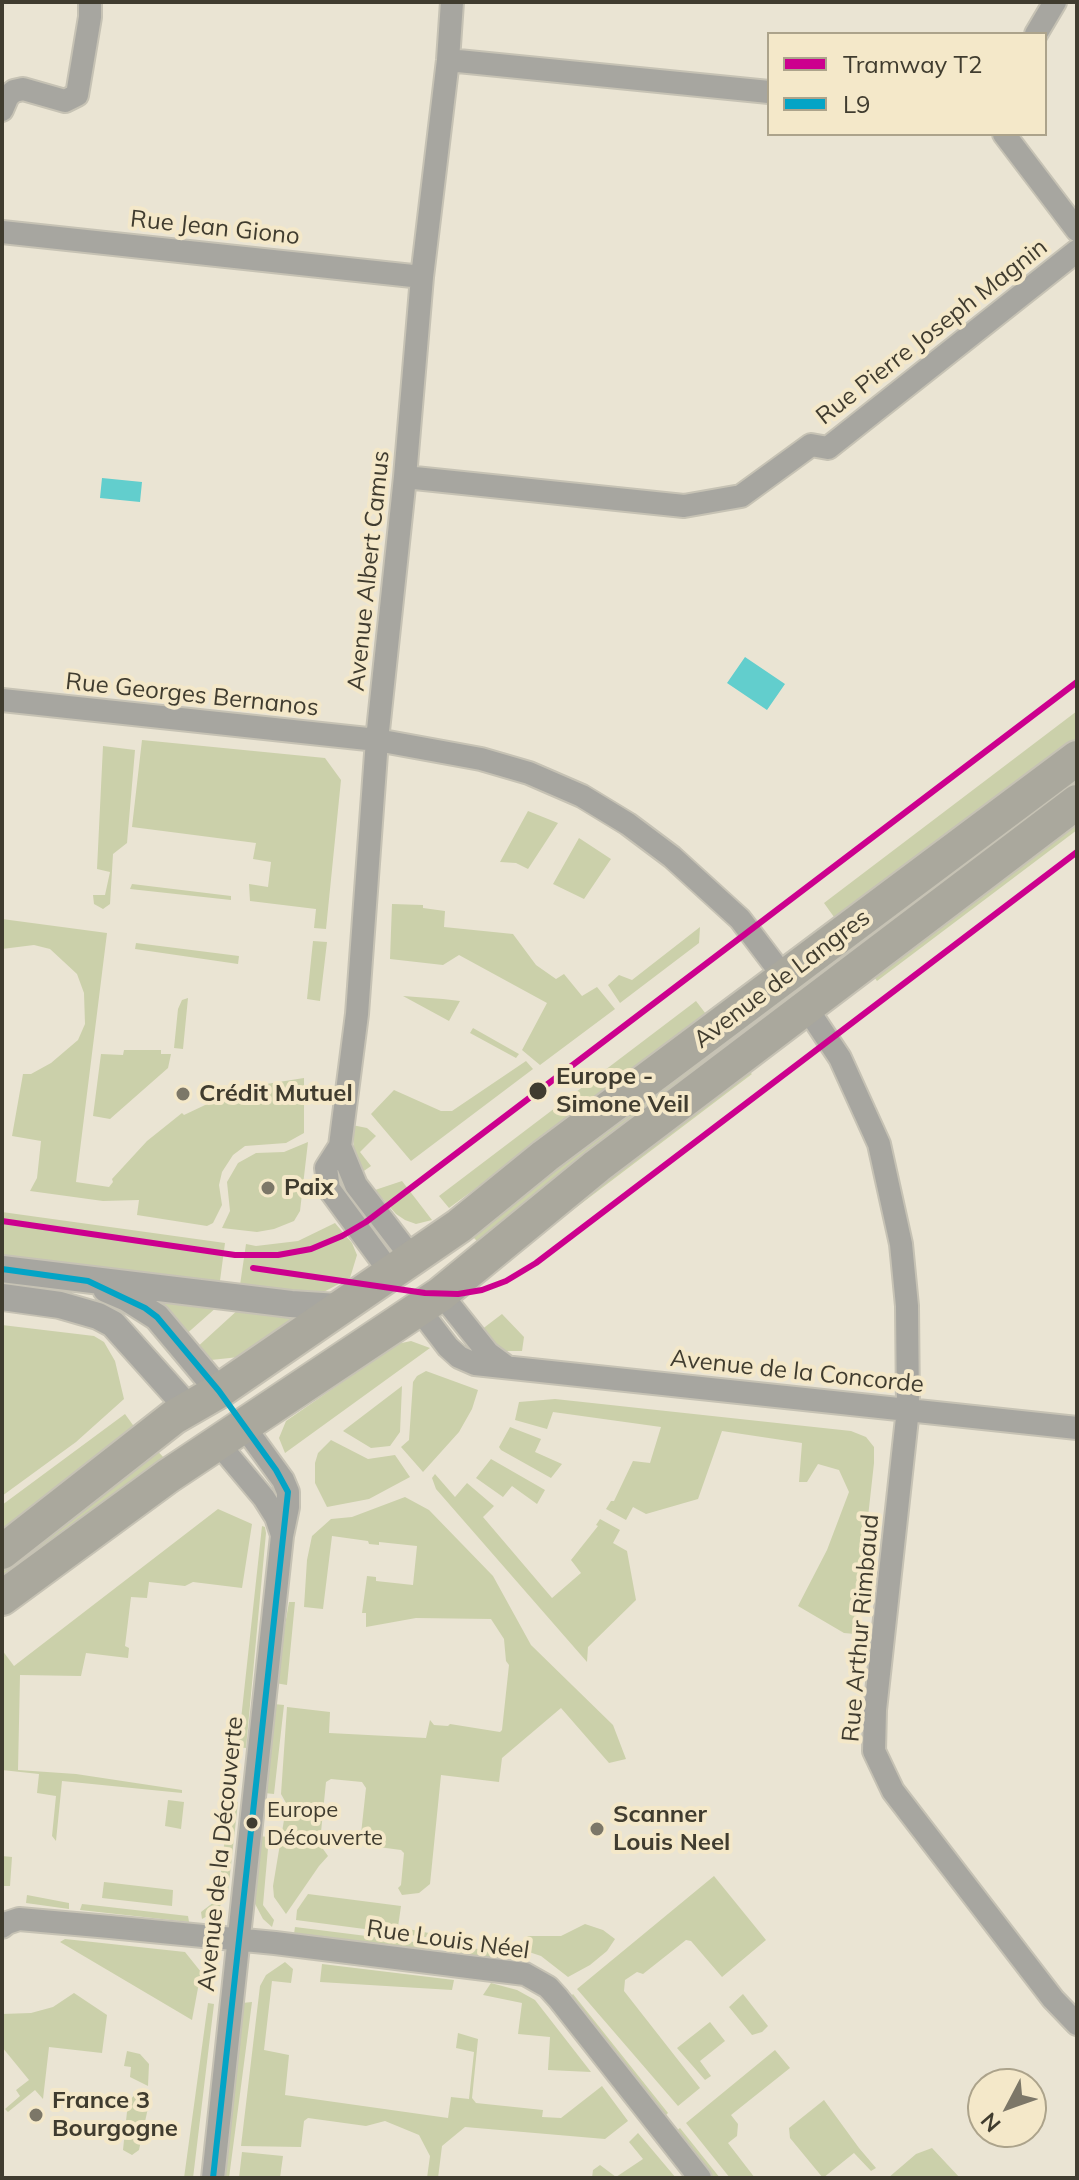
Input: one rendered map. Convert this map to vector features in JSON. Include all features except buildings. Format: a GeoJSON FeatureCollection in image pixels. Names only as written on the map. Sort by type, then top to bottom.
{"type":"FeatureCollection","features":[{"type":"Feature","properties":{"kind":"main road","name":"Avenue de Langres"},"geometry":{"type":"LineString","coordinates":[[190,1410],[459,1226],[545,1156],[1077,758]]}},
{"type":"Feature","properties":{"kind":"main road","name":"Avenue de Langres"},"geometry":{"type":"LineString","coordinates":[[230,1434],[430,1301],[597,1166],[1077,802]]}},
{"type":"Feature","properties":{"kind":"main road"},"geometry":{"type":"LineString","coordinates":[[401,1265],[430,1301]]}},
{"type":"Feature","properties":{"kind":"main road"},"geometry":{"type":"LineString","coordinates":[[219,1391],[230,1434]]}},
{"type":"Feature","properties":{"kind":"main road"},"geometry":{"type":"LineString","coordinates":[[2,1552],[174,1417],[190,1410],[230,1434]]}},
{"type":"Feature","properties":{"kind":"main road"},"geometry":{"type":"LineString","coordinates":[[2,1598],[230,1434]]}},
{"type":"Feature","properties":{"kind":"street"},"geometry":{"type":"LineString","coordinates":[[2,110],[8,96],[23,89],[65,101],[77,95],[90,2]]}},
{"type":"Feature","properties":{"kind":"street","name":"Avenue Albert Camus"},"geometry":{"type":"LineString","coordinates":[[401,1265],[356,1185],[340,1146],[357,1014],[377,740],[452,2]]}},
{"type":"Feature","properties":{"kind":"street"},"geometry":{"type":"LineString","coordinates":[[1037,32],[1055,2]]}},
{"type":"Feature","properties":{"kind":"street"},"geometry":{"type":"LineString","coordinates":[[448,60],[767,92]]}},
{"type":"Feature","properties":{"kind":"street"},"geometry":{"type":"LineString","coordinates":[[1006,136],[1077,230]]}},
{"type":"Feature","properties":{"kind":"street","name":"Rue Jean Giono"},"geometry":{"type":"LineString","coordinates":[[2,232],[422,277]]}},
{"type":"Feature","properties":{"kind":"street","name":"Rue Pierre Joseph Magnin"},"geometry":{"type":"LineString","coordinates":[[405,477],[684,506],[741,496],[811,445],[828,448],[1077,251]]}},
{"type":"Feature","properties":{"kind":"street","name":"Rue Georges Bernanos"},"geometry":{"type":"LineString","coordinates":[[2,700],[377,740],[481,759],[529,773],[582,796],[628,824],[672,857],[740,919],[784,977]]}},
{"type":"Feature","properties":{"kind":"street","name":"Rue Arthur Rimbaud"},"geometry":{"type":"LineString","coordinates":[[806,1007],[840,1058],[879,1144],[901,1244],[907,1306],[908,1409],[875,1710],[874,1751],[893,1791],[1053,1999],[1077,2024]]}},
{"type":"Feature","properties":{"kind":"street"},"geometry":{"type":"LineString","coordinates":[[2,1269],[338,1307]]}},
{"type":"Feature","properties":{"kind":"street"},"geometry":{"type":"LineString","coordinates":[[88,1281],[127,1298],[157,1317],[219,1391]]}},
{"type":"Feature","properties":{"kind":"street"},"geometry":{"type":"LineString","coordinates":[[2,1297],[60,1305],[98,1316],[113,1324],[190,1410]]}},
{"type":"Feature","properties":{"kind":"street","name":"Avenue de la Concorde"},"geometry":{"type":"LineString","coordinates":[[430,1301],[511,1370],[1077,1428]]}},
{"type":"Feature","properties":{"kind":"street"},"geometry":{"type":"LineString","coordinates":[[230,1434],[276,1517],[282,1536]]}},
{"type":"Feature","properties":{"kind":"street","name":"Avenue de la Découverte"},"geometry":{"type":"LineString","coordinates":[[213,2178],[282,1536],[288,1507],[288,1492],[276,1470],[230,1434]]}},
{"type":"Feature","properties":{"kind":"street","name":"Rue Louis Néel"},"geometry":{"type":"LineString","coordinates":[[2,1927],[19,1919],[238,1939],[495,1969],[536,1978],[558,1998],[700,2178]]}},
{"type":"Feature","properties":{"kind":"green space"},"geometry":{"type":"Polygon","coordinates":[[[1077,711],[1077,743],[839,924],[824,903],[1077,711]]]}},
{"type":"Feature","properties":{"kind":"green space"},"geometry":{"type":"Polygon","coordinates":[[[142,740],[325,758],[341,780],[326,929],[314,928],[316,909],[250,901],[249,884],[268,887],[271,862],[253,859],[256,843],[132,827],[142,740]]]}},
{"type":"Feature","properties":{"kind":"green space"},"geometry":{"type":"Polygon","coordinates":[[[103,746],[135,750],[127,843],[113,854],[110,904],[103,909],[94,904],[93,895],[105,895],[110,872],[97,869],[103,746]]]}},
{"type":"Feature","properties":{"kind":"green space"},"geometry":{"type":"Polygon","coordinates":[[[1077,771],[1077,787],[837,970],[828,959],[1077,771]]]}},
{"type":"Feature","properties":{"kind":"green space"},"geometry":{"type":"Polygon","coordinates":[[[528,811],[558,823],[528,869],[516,863],[500,862],[528,811]]]}},
{"type":"Feature","properties":{"kind":"green space"},"geometry":{"type":"Polygon","coordinates":[[[1077,819],[1077,830],[877,981],[872,974],[1077,819]]]}},
{"type":"Feature","properties":{"kind":"green space"},"geometry":{"type":"Polygon","coordinates":[[[579,838],[611,859],[584,899],[553,884],[579,838]]]}},
{"type":"Feature","properties":{"kind":"green space"},"geometry":{"type":"Polygon","coordinates":[[[132,884],[231,896],[231,900],[130,889],[132,884]]]}},
{"type":"Feature","properties":{"kind":"green space"},"geometry":{"type":"Polygon","coordinates":[[[392,904],[423,905],[423,908],[445,911],[444,927],[513,934],[536,965],[556,979],[564,974],[582,996],[597,987],[615,1009],[540,1065],[522,1050],[547,1003],[459,955],[443,965],[390,959],[392,904]]]}},
{"type":"Feature","properties":{"kind":"green space"},"geometry":{"type":"Polygon","coordinates":[[[2,919],[107,933],[76,1182],[109,1187],[112,1179],[147,1141],[182,1113],[184,1115],[241,1088],[304,1078],[304,1133],[286,1143],[245,1146],[233,1155],[222,1172],[219,1185],[222,1205],[213,1223],[207,1226],[137,1215],[139,1200],[103,1201],[30,1191],[37,1178],[41,1141],[12,1136],[23,1074],[31,1074],[51,1063],[78,1040],[85,1024],[84,993],[77,974],[50,949],[34,945],[2,949],[2,919]]]}},
{"type":"Feature","properties":{"kind":"green space"},"geometry":{"type":"Polygon","coordinates":[[[700,927],[699,943],[620,1003],[608,985],[619,975],[632,980],[700,927]]]}},
{"type":"Feature","properties":{"kind":"green space"},"geometry":{"type":"Polygon","coordinates":[[[313,941],[327,942],[320,1001],[307,999],[313,941]]]}},
{"type":"Feature","properties":{"kind":"green space"},"geometry":{"type":"Polygon","coordinates":[[[136,943],[239,956],[238,964],[135,949],[136,943]]]}},
{"type":"Feature","properties":{"kind":"green space"},"geometry":{"type":"Polygon","coordinates":[[[403,996],[443,999],[460,1001],[449,1021],[403,996]]]}},
{"type":"Feature","properties":{"kind":"green space"},"geometry":{"type":"Polygon","coordinates":[[[188,998],[183,1049],[174,1048],[178,1009],[182,1000],[188,998]]]}},
{"type":"Feature","properties":{"kind":"green space"},"geometry":{"type":"Polygon","coordinates":[[[696,1001],[709,1018],[449,1208],[439,1196],[696,1001]]]}},
{"type":"Feature","properties":{"kind":"green space"},"geometry":{"type":"Polygon","coordinates":[[[750,1021],[758,1030],[481,1245],[472,1236],[567,1157],[750,1021]]]}},
{"type":"Feature","properties":{"kind":"green space"},"geometry":{"type":"Polygon","coordinates":[[[473,1028],[519,1054],[516,1058],[470,1033],[473,1028]]]}},
{"type":"Feature","properties":{"kind":"green space"},"geometry":{"type":"Polygon","coordinates":[[[124,1050],[161,1050],[161,1054],[171,1054],[168,1068],[110,1119],[93,1116],[101,1054],[123,1055],[124,1050]]]}},
{"type":"Feature","properties":{"kind":"green space"},"geometry":{"type":"Polygon","coordinates":[[[526,1061],[533,1069],[411,1161],[371,1114],[394,1090],[441,1111],[452,1111],[526,1061]]]}},
{"type":"Feature","properties":{"kind":"green space"},"geometry":{"type":"Polygon","coordinates":[[[745,1068],[752,1074],[503,1263],[745,1068]]]}},
{"type":"Feature","properties":{"kind":"green space"},"geometry":{"type":"Polygon","coordinates":[[[352,1125],[367,1128],[376,1136],[360,1152],[371,1166],[361,1173],[355,1161],[352,1125]]]}},
{"type":"Feature","properties":{"kind":"green space"},"geometry":{"type":"Polygon","coordinates":[[[308,1142],[300,1211],[294,1221],[257,1232],[222,1228],[230,1211],[227,1182],[238,1163],[256,1153],[284,1152],[308,1142]]]}},
{"type":"Feature","properties":{"kind":"green space"},"geometry":{"type":"Polygon","coordinates":[[[402,1181],[432,1220],[416,1224],[405,1220],[375,1190],[402,1181]]]}},
{"type":"Feature","properties":{"kind":"green space"},"geometry":{"type":"Polygon","coordinates":[[[2,1212],[225,1243],[219,1288],[2,1258],[2,1212]]]}},
{"type":"Feature","properties":{"kind":"green space"},"geometry":{"type":"Polygon","coordinates":[[[335,1223],[352,1243],[357,1255],[350,1278],[318,1295],[239,1292],[246,1244],[256,1246],[298,1241],[335,1223]]]}},
{"type":"Feature","properties":{"kind":"green space"},"geometry":{"type":"Polygon","coordinates":[[[148,1292],[218,1306],[183,1337],[148,1292]]]}},
{"type":"Feature","properties":{"kind":"green space"},"geometry":{"type":"Polygon","coordinates":[[[240,1308],[290,1315],[290,1321],[239,1357],[211,1360],[194,1350],[240,1308]]]}},
{"type":"Feature","properties":{"kind":"green space"},"geometry":{"type":"Polygon","coordinates":[[[502,1314],[524,1337],[522,1351],[506,1351],[481,1330],[502,1314]]]}},
{"type":"Feature","properties":{"kind":"green space"},"geometry":{"type":"Polygon","coordinates":[[[2,1325],[94,1336],[104,1342],[115,1361],[124,1399],[76,1442],[2,1496],[2,1325]]]}},
{"type":"Feature","properties":{"kind":"green space"},"geometry":{"type":"Polygon","coordinates":[[[411,1341],[430,1348],[285,1453],[279,1438],[286,1421],[397,1344],[411,1341]]]}},
{"type":"Feature","properties":{"kind":"green space"},"geometry":{"type":"Polygon","coordinates":[[[426,1371],[478,1390],[459,1432],[423,1472],[401,1447],[409,1440],[413,1382],[426,1371]]]}},
{"type":"Feature","properties":{"kind":"green space"},"geometry":{"type":"Polygon","coordinates":[[[402,1386],[400,1432],[390,1446],[371,1448],[343,1431],[402,1386]]]}},
{"type":"Feature","properties":{"kind":"green space"},"geometry":{"type":"Polygon","coordinates":[[[555,1399],[851,1431],[866,1437],[874,1447],[874,1463],[855,1634],[844,1633],[798,1606],[827,1550],[849,1492],[839,1470],[818,1464],[807,1482],[799,1482],[802,1443],[722,1431],[698,1499],[646,1514],[633,1507],[626,1520],[606,1509],[614,1501],[633,1461],[650,1463],[661,1427],[553,1412],[547,1429],[515,1420],[519,1402],[555,1399]]]}},
{"type":"Feature","properties":{"kind":"green space"},"geometry":{"type":"Polygon","coordinates":[[[125,1414],[138,1432],[2,1535],[2,1505],[125,1414]]]}},
{"type":"Feature","properties":{"kind":"green space"},"geometry":{"type":"Polygon","coordinates":[[[510,1427],[541,1439],[535,1452],[562,1464],[551,1478],[501,1450],[499,1447],[510,1427]]]}},
{"type":"Feature","properties":{"kind":"green space"},"geometry":{"type":"Polygon","coordinates":[[[331,1440],[368,1459],[395,1455],[410,1477],[369,1499],[327,1507],[315,1483],[315,1463],[318,1453],[331,1440]]]}},
{"type":"Feature","properties":{"kind":"green space"},"geometry":{"type":"Polygon","coordinates":[[[154,1447],[164,1458],[2,1581],[2,1564],[154,1447]]]}},
{"type":"Feature","properties":{"kind":"green space"},"geometry":{"type":"Polygon","coordinates":[[[491,1459],[545,1490],[537,1504],[512,1486],[503,1497],[476,1478],[491,1459]]]}},
{"type":"Feature","properties":{"kind":"green space"},"geometry":{"type":"Polygon","coordinates":[[[435,1474],[455,1497],[467,1483],[494,1506],[483,1517],[552,1598],[581,1573],[571,1560],[598,1526],[600,1519],[620,1530],[613,1543],[627,1551],[636,1600],[588,1647],[587,1662],[436,1489],[432,1478],[435,1474]]]}},
{"type":"Feature","properties":{"kind":"green space"},"geometry":{"type":"Polygon","coordinates":[[[405,1497],[429,1510],[493,1576],[531,1645],[613,1725],[626,1759],[609,1763],[561,1708],[502,1758],[499,1782],[441,1775],[430,1884],[419,1893],[402,1895],[398,1888],[401,1885],[404,1853],[371,1846],[361,1834],[366,1788],[362,1782],[331,1779],[326,1782],[321,1832],[321,1846],[328,1856],[286,1914],[274,1897],[273,1886],[285,1814],[296,1815],[298,1805],[286,1803],[281,1794],[287,1707],[330,1712],[329,1733],[426,1738],[430,1720],[434,1725],[502,1730],[509,1665],[504,1639],[491,1619],[416,1618],[366,1627],[366,1613],[362,1613],[367,1576],[376,1577],[376,1581],[413,1585],[417,1546],[379,1542],[379,1545],[369,1544],[368,1541],[332,1536],[323,1609],[304,1607],[312,1536],[331,1519],[352,1517],[405,1497]]]}},
{"type":"Feature","properties":{"kind":"green space"},"geometry":{"type":"Polygon","coordinates":[[[218,1509],[252,1524],[242,1588],[193,1582],[185,1586],[149,1582],[147,1598],[131,1597],[125,1646],[129,1648],[128,1658],[86,1653],[81,1676],[20,1675],[18,1770],[76,1774],[182,1790],[182,1793],[62,1781],[56,1841],[52,1836],[56,1796],[37,1793],[39,1774],[2,1770],[2,1650],[14,1666],[218,1509]]]}},
{"type":"Feature","properties":{"kind":"green space"},"geometry":{"type":"Polygon","coordinates":[[[262,1526],[266,1533],[246,1748],[238,1747],[262,1526]]]}},
{"type":"Feature","properties":{"kind":"green space"},"geometry":{"type":"Polygon","coordinates":[[[289,1602],[295,1602],[287,1685],[275,1683],[289,1602]]]}},
{"type":"Feature","properties":{"kind":"green space"},"geometry":{"type":"Polygon","coordinates":[[[274,1704],[284,1705],[274,1794],[264,1793],[274,1704]]]}},
{"type":"Feature","properties":{"kind":"green space"},"geometry":{"type":"Polygon","coordinates":[[[168,1800],[184,1802],[181,1829],[165,1826],[168,1800]]]}},
{"type":"Feature","properties":{"kind":"green space"},"geometry":{"type":"Polygon","coordinates":[[[229,1801],[238,1802],[228,1892],[218,1910],[202,1919],[201,1912],[214,1902],[219,1889],[229,1801]]]}},
{"type":"Feature","properties":{"kind":"green space"},"geometry":{"type":"Polygon","coordinates":[[[259,1836],[269,1837],[263,1905],[274,1920],[272,1927],[263,1919],[253,1900],[259,1836]]]}},
{"type":"Feature","properties":{"kind":"green space"},"geometry":{"type":"Polygon","coordinates":[[[2,1856],[12,1857],[10,1886],[2,1886],[2,1856]]]}},
{"type":"Feature","properties":{"kind":"green space"},"geometry":{"type":"Polygon","coordinates":[[[714,1876],[766,1940],[722,1977],[691,1941],[686,1940],[643,1974],[637,1972],[625,1980],[624,1991],[700,2088],[678,2106],[577,1989],[714,1876]]]}},
{"type":"Feature","properties":{"kind":"green space"},"geometry":{"type":"Polygon","coordinates":[[[104,1882],[173,1890],[172,1906],[102,1898],[104,1882]]]}},
{"type":"Feature","properties":{"kind":"green space"},"geometry":{"type":"Polygon","coordinates":[[[308,1894],[401,1906],[398,1927],[434,1934],[433,1938],[296,1920],[297,1910],[308,1894]]]}},
{"type":"Feature","properties":{"kind":"green space"},"geometry":{"type":"Polygon","coordinates":[[[27,1895],[69,1903],[69,1909],[26,1903],[27,1895]]]}},
{"type":"Feature","properties":{"kind":"green space"},"geometry":{"type":"Polygon","coordinates":[[[82,1904],[188,1916],[189,1922],[80,1910],[82,1904]]]}},
{"type":"Feature","properties":{"kind":"green space"},"geometry":{"type":"Polygon","coordinates":[[[585,1924],[603,1930],[615,1939],[607,1951],[590,1965],[568,1977],[541,1956],[526,1951],[522,1942],[528,1936],[561,1936],[585,1924]]]}},
{"type":"Feature","properties":{"kind":"green space"},"geometry":{"type":"Polygon","coordinates":[[[295,1927],[430,1944],[429,1952],[294,1934],[295,1927]]]}},
{"type":"Feature","properties":{"kind":"green space"},"geometry":{"type":"Polygon","coordinates":[[[65,1939],[185,1952],[201,1972],[192,2020],[60,1942],[65,1939]]]}},
{"type":"Feature","properties":{"kind":"green space"},"geometry":{"type":"Polygon","coordinates":[[[451,1940],[451,1945],[498,1952],[498,1961],[449,1954],[451,1940]]]}},
{"type":"Feature","properties":{"kind":"green space"},"geometry":{"type":"Polygon","coordinates":[[[285,1962],[293,1969],[291,1983],[272,1981],[264,2050],[289,2055],[285,2095],[448,2118],[451,2097],[469,2099],[474,2052],[456,2048],[458,2033],[478,2039],[472,2098],[476,2103],[543,2110],[542,2117],[561,2118],[602,2086],[628,2121],[605,2139],[465,2127],[442,2146],[438,2178],[427,2178],[430,2156],[419,2135],[385,2121],[366,2126],[308,2118],[304,2121],[301,2147],[241,2146],[260,1986],[266,1975],[285,1962]]]}},
{"type":"Feature","properties":{"kind":"green space"},"geometry":{"type":"Polygon","coordinates":[[[322,1964],[454,1980],[452,1990],[320,1982],[322,1964]]]}},
{"type":"Feature","properties":{"kind":"green space"},"geometry":{"type":"Polygon","coordinates":[[[491,1983],[517,1990],[535,2000],[591,2072],[548,2070],[550,2037],[518,2034],[522,2003],[483,1995],[491,1983]]]}},
{"type":"Feature","properties":{"kind":"green space"},"geometry":{"type":"Polygon","coordinates":[[[74,1993],[107,2015],[102,2053],[49,2047],[43,2099],[35,2090],[8,2112],[5,2109],[20,2096],[16,2090],[29,2080],[2,2047],[2,2014],[31,2013],[53,2007],[74,1993]]]}},
{"type":"Feature","properties":{"kind":"green space"},"geometry":{"type":"Polygon","coordinates":[[[573,1994],[668,2113],[664,2117],[568,1999],[573,1994]]]}},
{"type":"Feature","properties":{"kind":"green space"},"geometry":{"type":"Polygon","coordinates":[[[743,1994],[768,2026],[762,2032],[752,2035],[729,2007],[743,1994]]]}},
{"type":"Feature","properties":{"kind":"green space"},"geometry":{"type":"Polygon","coordinates":[[[252,2002],[229,2178],[223,2178],[242,2003],[252,2002]]]}},
{"type":"Feature","properties":{"kind":"green space"},"geometry":{"type":"Polygon","coordinates":[[[208,2003],[214,2004],[193,2178],[184,2178],[208,2003]]]}},
{"type":"Feature","properties":{"kind":"green space"},"geometry":{"type":"Polygon","coordinates":[[[710,2022],[725,2041],[700,2061],[711,2076],[705,2080],[677,2048],[710,2022]]]}},
{"type":"Feature","properties":{"kind":"green space"},"geometry":{"type":"Polygon","coordinates":[[[775,2050],[790,2068],[731,2115],[738,2124],[737,2136],[728,2143],[755,2178],[730,2178],[686,2123],[775,2050]]]}},
{"type":"Feature","properties":{"kind":"green space"},"geometry":{"type":"Polygon","coordinates":[[[127,2051],[140,2054],[149,2064],[148,2086],[130,2077],[131,2067],[124,2066],[127,2051]]]}},
{"type":"Feature","properties":{"kind":"green space"},"geometry":{"type":"Polygon","coordinates":[[[135,2094],[149,2103],[139,2150],[132,2155],[123,2150],[124,2140],[129,2135],[125,2130],[128,2103],[135,2094]]]}},
{"type":"Feature","properties":{"kind":"green space"},"geometry":{"type":"Polygon","coordinates":[[[824,2100],[876,2168],[871,2171],[854,2153],[823,2178],[790,2138],[789,2128],[824,2100]]]}},
{"type":"Feature","properties":{"kind":"green space"},"geometry":{"type":"Polygon","coordinates":[[[680,2128],[720,2178],[711,2178],[675,2132],[680,2128]]]}},
{"type":"Feature","properties":{"kind":"green space"},"geometry":{"type":"Polygon","coordinates":[[[638,2133],[676,2178],[592,2178],[593,2170],[600,2165],[616,2177],[643,2159],[629,2142],[638,2133]]]}},
{"type":"Feature","properties":{"kind":"green space"},"geometry":{"type":"Polygon","coordinates":[[[932,2148],[960,2178],[888,2178],[916,2154],[932,2148]]]}},
{"type":"Feature","properties":{"kind":"green space"},"geometry":{"type":"Polygon","coordinates":[[[242,2152],[283,2156],[280,2178],[239,2178],[242,2152]]]}},
{"type":"Feature","properties":{"kind":"water"},"geometry":{"type":"Polygon","coordinates":[[[102,478],[142,482],[140,502],[100,498],[102,478]]]}},
{"type":"Feature","properties":{"kind":"water"},"geometry":{"type":"Polygon","coordinates":[[[745,657],[785,684],[767,710],[727,683],[745,657]]]}},
{"type":"Feature","properties":{"kind":"tram line","name":"T2"},"geometry":{"type":"LineString","coordinates":[[2,1221],[235,1255],[278,1255],[311,1249],[342,1236],[366,1222],[1077,682]]}},
{"type":"Feature","properties":{"kind":"tram line","name":"T2"},"geometry":{"type":"LineString","coordinates":[[253,1268],[425,1293],[458,1294],[482,1290],[506,1281],[536,1263],[1077,852]]}},
{"type":"Feature","properties":{"kind":"transit line","name":"L9"},"geometry":{"type":"LineString","coordinates":[[2,1269],[88,1281],[145,1308],[157,1317],[219,1391],[276,1470],[288,1492],[213,2178]]}},
{"type":"Feature","properties":{"kind":"place","name":"Europe - Simone Veil"},"geometry":{"type":"Point","coordinates":[538,1091]}},
{"type":"Feature","properties":{"kind":"place","name":"Crédit Mutuel"},"geometry":{"type":"Point","coordinates":[183,1094]}},
{"type":"Feature","properties":{"kind":"place","name":"Paix"},"geometry":{"type":"Point","coordinates":[268,1188]}},
{"type":"Feature","properties":{"kind":"place","name":"Europe Découverte"},"geometry":{"type":"Point","coordinates":[252,1823]}},
{"type":"Feature","properties":{"kind":"place","name":"Scanner Louis Neel"},"geometry":{"type":"Point","coordinates":[597,1829]}},
{"type":"Feature","properties":{"kind":"place","name":"France 3 Bourgogne"},"geometry":{"type":"Point","coordinates":[36,2115]}}]}
